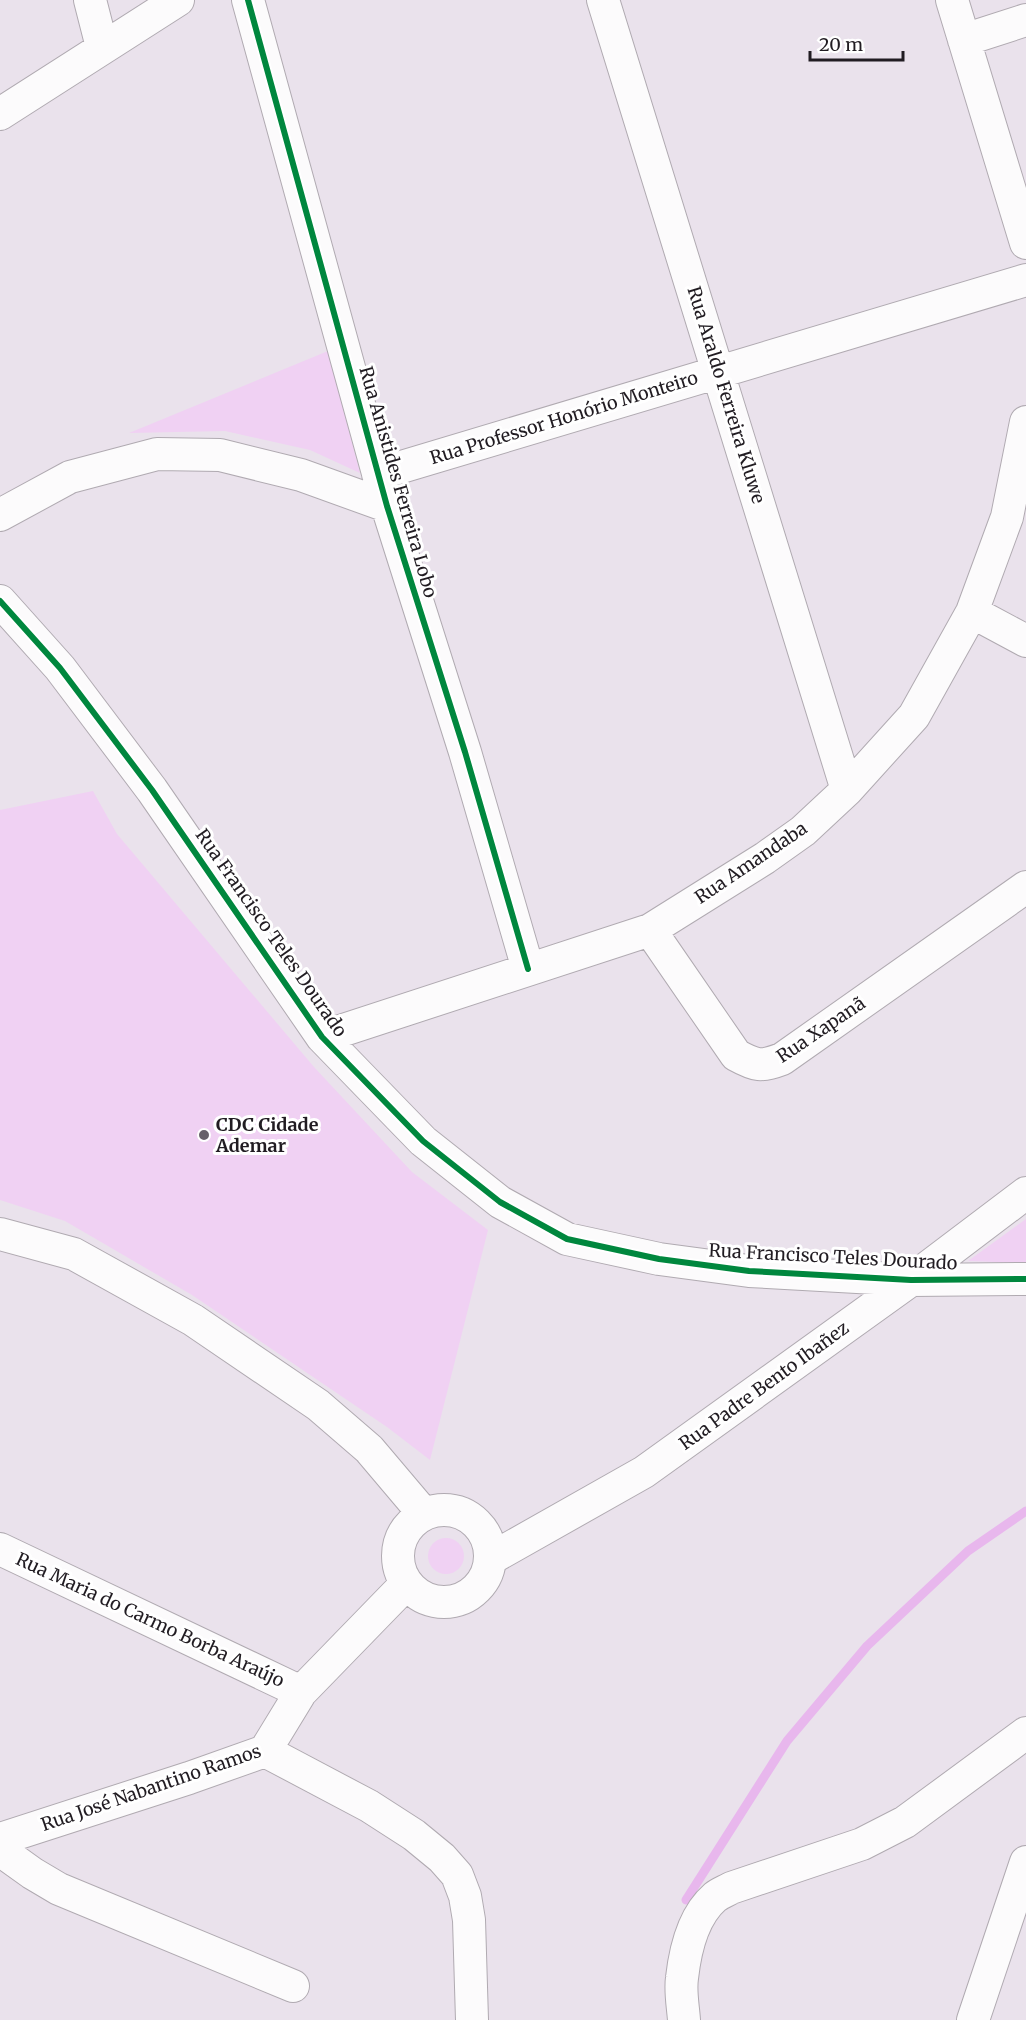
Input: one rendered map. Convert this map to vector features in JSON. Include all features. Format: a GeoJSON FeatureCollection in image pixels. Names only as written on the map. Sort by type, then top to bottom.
{"type":"FeatureCollection","features":[{"type":"Feature","properties":{"kind":"street"},"geometry":{"type":"LineString","coordinates":[[90,0],[102,47]]}},
{"type":"Feature","properties":{"kind":"street"},"geometry":{"type":"LineString","coordinates":[[0,114],[178,0]]}},
{"type":"Feature","properties":{"kind":"street","name":"Rua Anistides Ferreira Lobo"},"geometry":{"type":"LineString","coordinates":[[248,0],[387,506],[465,752],[528,969]]}},
{"type":"Feature","properties":{"kind":"street","name":"Rua Araldo Ferreira Kluwe"},"geometry":{"type":"LineString","coordinates":[[603,0],[848,790]]}},
{"type":"Feature","properties":{"kind":"street"},"geometry":{"type":"LineString","coordinates":[[952,0],[1026,243]]}},
{"type":"Feature","properties":{"kind":"street"},"geometry":{"type":"LineString","coordinates":[[964,40],[1026,20]]}},
{"type":"Feature","properties":{"kind":"street","name":"Rua Professor Honório Monteiro"},"geometry":{"type":"LineString","coordinates":[[378,474],[1026,280]]}},
{"type":"Feature","properties":{"kind":"street","name":"Rua Amandaba"},"geometry":{"type":"LineString","coordinates":[[322,1037],[650,930],[765,858],[803,831],[848,790],[914,716],[972,612],[1007,517],[1026,422]]}},
{"type":"Feature","properties":{"kind":"street"},"geometry":{"type":"LineString","coordinates":[[0,515],[70,477],[157,454],[220,455],[301,475],[387,506]]}},
{"type":"Feature","properties":{"kind":"street","name":"Rua Francisco Teles Dourado"},"geometry":{"type":"LineString","coordinates":[[0,601],[60,668],[152,790],[322,1037],[423,1141],[500,1202],[567,1239],[659,1259],[738,1270],[911,1280],[1026,1280]]}},
{"type":"Feature","properties":{"kind":"street"},"geometry":{"type":"LineString","coordinates":[[972,612],[1026,641]]}},
{"type":"Feature","properties":{"kind":"street","name":"Rua Xapanã"},"geometry":{"type":"LineString","coordinates":[[650,930],[736,1055],[752,1064],[764,1066],[782,1059],[1026,887]]}},
{"type":"Feature","properties":{"kind":"street","name":"Rua Padre Bento Ibañez"},"geometry":{"type":"LineString","coordinates":[[490,1559],[644,1472],[911,1280],[1026,1193]]}},
{"type":"Feature","properties":{"kind":"street"},"geometry":{"type":"LineString","coordinates":[[0,1234],[74,1254],[193,1320],[318,1405],[369,1449],[424,1514]]}},
{"type":"Feature","properties":{"kind":"street"},"geometry":{"type":"LineString","coordinates":[[439,1510],[455,1511],[470,1518],[481,1529],[488,1543],[490,1559],[486,1574],[477,1588],[464,1597],[449,1602],[433,1601],[418,1595],[406,1584],[399,1569],[397,1553],[401,1537],[411,1524],[424,1514],[439,1510]]}},
{"type":"Feature","properties":{"kind":"street","name":"Rua Maria do Carmo Borba Araújo"},"geometry":{"type":"LineString","coordinates":[[0,1549],[301,1692]]}},
{"type":"Feature","properties":{"kind":"street","name":"Rua José Nabantino Ramos"},"geometry":{"type":"LineString","coordinates":[[0,1839],[265,1751],[301,1692],[406,1584]]}},
{"type":"Feature","properties":{"kind":"street"},"geometry":{"type":"LineString","coordinates":[[684,2020],[681,1980],[688,1950],[694,1928],[715,1897],[731,1888],[862,1844],[905,1822],[1026,1733]]}},
{"type":"Feature","properties":{"kind":"street"},"geometry":{"type":"LineString","coordinates":[[265,1751],[369,1806],[432,1850],[457,1875],[465,1896],[469,1920],[472,2020]]}},
{"type":"Feature","properties":{"kind":"street"},"geometry":{"type":"LineString","coordinates":[[0,1850],[59,1889],[293,1986]]}},
{"type":"Feature","properties":{"kind":"street"},"geometry":{"type":"LineString","coordinates":[[973,2020],[1026,1862]]}},
{"type":"Feature","properties":{"kind":"shaded area"},"geometry":{"type":"Polygon","coordinates":[[[328,351],[360,473],[310,450],[225,431],[129,433],[328,351]]]}},
{"type":"Feature","properties":{"kind":"shaded area"},"geometry":{"type":"Polygon","coordinates":[[[93,791],[117,834],[314,1067],[412,1172],[488,1230],[430,1460],[387,1427],[192,1295],[65,1221],[0,1200],[0,810],[93,791]]]}},
{"type":"Feature","properties":{"kind":"shaded area"},"geometry":{"type":"Polygon","coordinates":[[[1026,1219],[1026,1263],[968,1261],[1026,1219]]]}},
{"type":"Feature","properties":{"kind":"shaded area"},"geometry":{"type":"Polygon","coordinates":[[[446,1538],[459,1543],[464,1556],[459,1569],[446,1574],[433,1569],[428,1556],[433,1543],[446,1538]]]}},
{"type":"Feature","properties":{"kind":"waterway"},"geometry":{"type":"LineString","coordinates":[[686,1900],[787,1741],[867,1646],[968,1551],[1026,1511]]}},
{"type":"Feature","properties":{"kind":"cycle path"},"geometry":{"type":"LineString","coordinates":[[248,0],[387,506],[465,752],[528,969]]}},
{"type":"Feature","properties":{"kind":"cycle path"},"geometry":{"type":"LineString","coordinates":[[0,601],[60,668],[152,790],[322,1037],[423,1141],[500,1202],[567,1239],[659,1259],[749,1271],[911,1280],[1026,1279]]}},
{"type":"Feature","properties":{"kind":"place","name":"CDC Cidade Ademar"},"geometry":{"type":"Point","coordinates":[204,1135]}}]}
